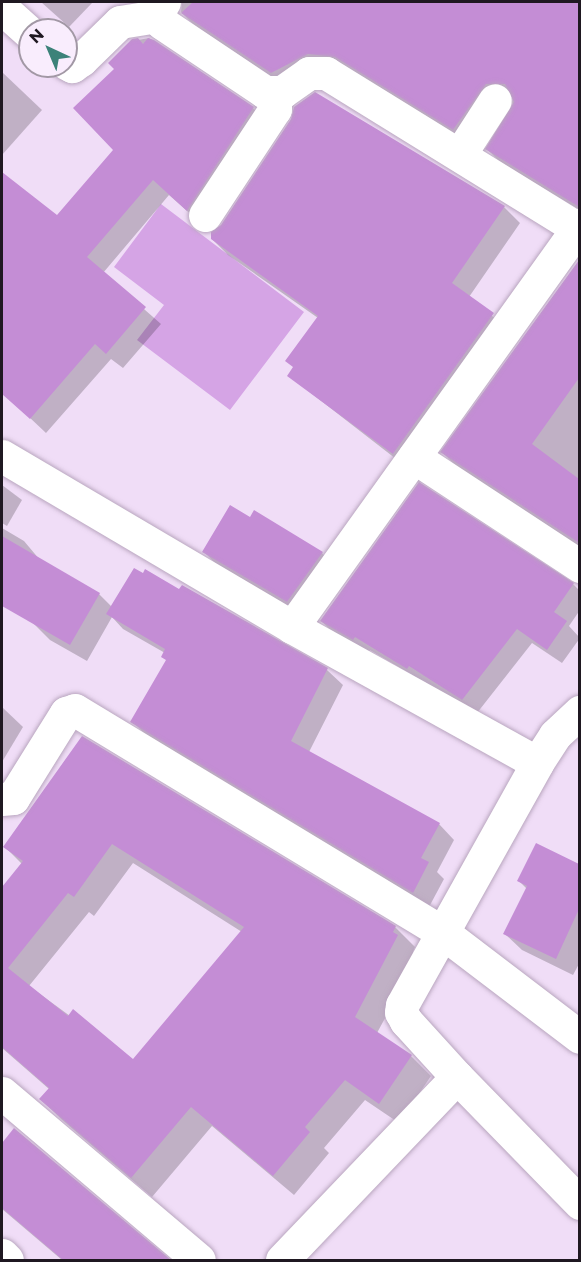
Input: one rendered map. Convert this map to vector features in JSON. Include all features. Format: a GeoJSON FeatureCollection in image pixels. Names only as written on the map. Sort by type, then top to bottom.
{"type":"FeatureCollection","features":[{"type":"Feature","properties":{"kind":"street"},"geometry":{"type":"LineString","coordinates":[[3,9],[18,22]]}},
{"type":"Feature","properties":{"kind":"street"},"geometry":{"type":"LineString","coordinates":[[78,62],[111,27],[161,9],[256,86],[275,94]]}},
{"type":"Feature","properties":{"kind":"street"},"geometry":{"type":"LineString","coordinates":[[275,94],[309,73],[326,73],[578,227],[292,627]]}},
{"type":"Feature","properties":{"kind":"street"},"geometry":{"type":"LineString","coordinates":[[205,215],[275,109],[275,94]]}},
{"type":"Feature","properties":{"kind":"street"},"geometry":{"type":"LineString","coordinates":[[460,154],[495,100]]}},
{"type":"Feature","properties":{"kind":"street"},"geometry":{"type":"LineString","coordinates":[[2,456],[292,627],[537,763]]}},
{"type":"Feature","properties":{"kind":"street"},"geometry":{"type":"LineString","coordinates":[[414,457],[579,566]]}},
{"type":"Feature","properties":{"kind":"street"},"geometry":{"type":"LineString","coordinates":[[2,799],[13,798],[70,709],[442,933],[579,1037]]}},
{"type":"Feature","properties":{"kind":"street"},"geometry":{"type":"LineString","coordinates":[[579,712],[555,735],[537,763],[442,933],[401,1012],[457,1077],[579,1203]]}},
{"type":"Feature","properties":{"kind":"street"},"geometry":{"type":"LineString","coordinates":[[282,1260],[457,1077]]}},
{"type":"Feature","properties":{"kind":"street"},"geometry":{"type":"LineString","coordinates":[[2,1093],[199,1260]]}},
{"type":"Feature","properties":{"kind":"street"},"geometry":{"type":"LineString","coordinates":[[2,1256],[7,1260]]}},
{"type":"Feature","properties":{"kind":"shaded area"},"geometry":{"type":"Polygon","coordinates":[[[161,204],[304,312],[230,410],[137,340],[164,305],[114,267],[161,204]]]}},
{"type":"Feature","properties":{"kind":"building"},"geometry":{"type":"Polygon","coordinates":[[[193,2],[579,2],[579,207],[485,149],[514,102],[505,84],[486,84],[453,130],[335,57],[308,54],[271,73],[181,13],[193,2]]]}},
{"type":"Feature","properties":{"kind":"building"},"geometry":{"type":"Polygon","coordinates":[[[138,38],[143,44],[148,38],[154,40],[254,107],[187,211],[153,180],[87,257],[146,307],[106,354],[95,344],[30,419],[2,394],[2,172],[57,215],[113,150],[73,108],[114,69],[108,63],[132,39],[138,38]]]}},
{"type":"Feature","properties":{"kind":"building"},"geometry":{"type":"Polygon","coordinates":[[[315,92],[505,206],[452,283],[494,313],[393,454],[287,376],[293,367],[285,361],[318,316],[211,239],[211,232],[221,225],[291,119],[294,107],[315,92]]]}},
{"type":"Feature","properties":{"kind":"building"},"geometry":{"type":"Polygon","coordinates":[[[579,260],[579,378],[532,444],[579,479],[579,543],[440,452],[579,260]]]}},
{"type":"Feature","properties":{"kind":"building"},"geometry":{"type":"Polygon","coordinates":[[[419,482],[574,583],[554,612],[567,621],[547,650],[517,629],[462,700],[409,666],[407,669],[355,637],[353,640],[320,621],[419,482]]]}},
{"type":"Feature","properties":{"kind":"building"},"geometry":{"type":"Polygon","coordinates":[[[230,505],[250,517],[254,510],[323,552],[287,602],[202,552],[230,505]]]}},
{"type":"Feature","properties":{"kind":"building"},"geometry":{"type":"Polygon","coordinates":[[[2,536],[100,593],[70,645],[2,606],[2,536]]]}},
{"type":"Feature","properties":{"kind":"building"},"geometry":{"type":"Polygon","coordinates":[[[134,568],[143,573],[145,569],[179,589],[182,585],[328,668],[291,741],[440,823],[421,858],[429,862],[413,893],[130,722],[166,660],[161,657],[165,649],[106,614],[134,568]]]}},
{"type":"Feature","properties":{"kind":"building"},"geometry":{"type":"Polygon","coordinates":[[[82,736],[396,926],[393,932],[398,935],[355,1017],[412,1055],[379,1104],[345,1080],[305,1127],[310,1132],[273,1176],[191,1107],[131,1178],[39,1099],[49,1088],[2,1047],[2,887],[23,861],[3,847],[82,736]],[[112,844],[74,897],[68,893],[8,968],[68,1016],[73,1009],[133,1059],[244,927],[112,844]]]}},
{"type":"Feature","properties":{"kind":"building"},"geometry":{"type":"Polygon","coordinates":[[[536,843],[579,864],[579,909],[556,959],[503,934],[527,886],[517,881],[536,843]]]}},
{"type":"Feature","properties":{"kind":"building"},"geometry":{"type":"Polygon","coordinates":[[[14,1128],[171,1260],[63,1260],[2,1208],[2,1143],[14,1128]]]}}]}
